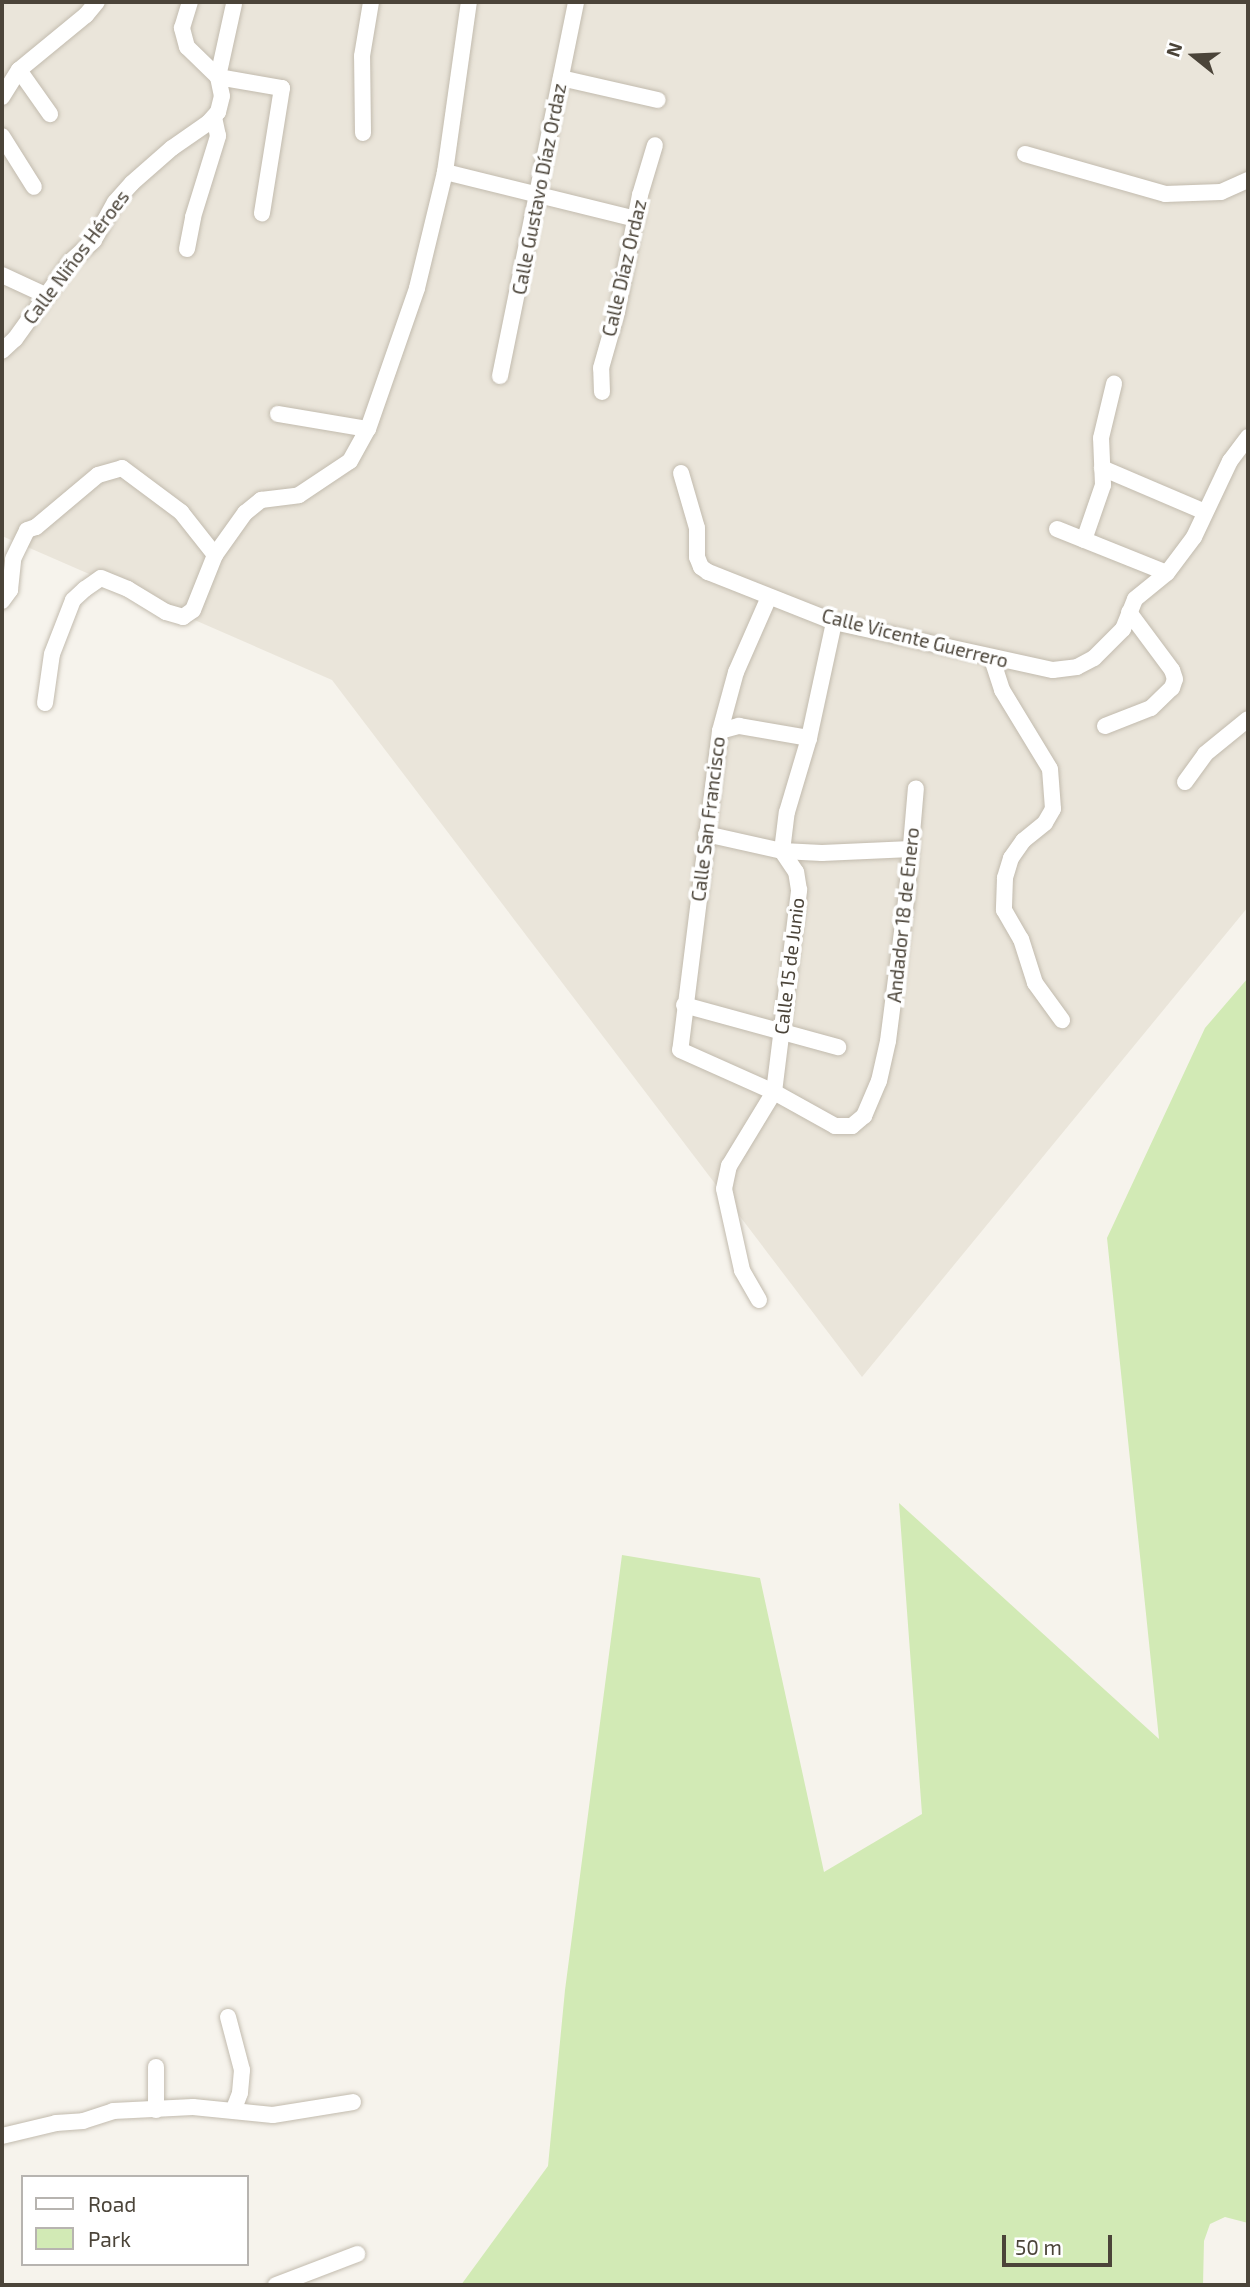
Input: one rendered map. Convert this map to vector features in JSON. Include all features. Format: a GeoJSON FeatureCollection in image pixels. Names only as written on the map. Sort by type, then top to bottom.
{"type":"FeatureCollection","features":[{"type":"Feature","properties":{"kind":"street"},"geometry":{"type":"LineString","coordinates":[[2,97],[19,70],[86,15],[97,2]]}},
{"type":"Feature","properties":{"kind":"street"},"geometry":{"type":"LineString","coordinates":[[190,2],[182,28],[187,47],[218,77],[282,88],[262,213]]}},
{"type":"Feature","properties":{"kind":"street"},"geometry":{"type":"LineString","coordinates":[[363,133],[362,56],[370,2]]}},
{"type":"Feature","properties":{"kind":"street"},"geometry":{"type":"LineString","coordinates":[[45,703],[55,642],[73,600],[85,589],[101,578],[128,589],[166,612],[183,617],[193,610],[215,555],[244,513],[261,500],[299,495],[350,461],[368,429],[417,288],[445,172],[469,2]]}},
{"type":"Feature","properties":{"kind":"street","name":"Calle Gustavo Díaz Ordaz"},"geometry":{"type":"LineString","coordinates":[[500,376],[539,195],[576,2]]}},
{"type":"Feature","properties":{"kind":"street"},"geometry":{"type":"LineString","coordinates":[[187,249],[192,217],[218,136],[214,117],[222,96],[218,77],[234,4]]}},
{"type":"Feature","properties":{"kind":"street"},"geometry":{"type":"LineString","coordinates":[[19,70],[50,114]]}},
{"type":"Feature","properties":{"kind":"street"},"geometry":{"type":"LineString","coordinates":[[561,78],[658,100]]}},
{"type":"Feature","properties":{"kind":"street","name":"Calle Niños Héroes"},"geometry":{"type":"LineString","coordinates":[[2,351],[15,339],[71,261],[94,240],[115,202],[132,183],[214,117]]}},
{"type":"Feature","properties":{"kind":"street"},"geometry":{"type":"LineString","coordinates":[[2,136],[34,187]]}},
{"type":"Feature","properties":{"kind":"street","name":"Calle Díaz Ordaz"},"geometry":{"type":"LineString","coordinates":[[601,393],[601,368],[617,312],[640,195],[655,145]]}},
{"type":"Feature","properties":{"kind":"street"},"geometry":{"type":"LineString","coordinates":[[1025,154],[1165,194],[1221,192],[1248,180]]}},
{"type":"Feature","properties":{"kind":"street"},"geometry":{"type":"LineString","coordinates":[[445,172],[636,219]]}},
{"type":"Feature","properties":{"kind":"street"},"geometry":{"type":"LineString","coordinates":[[2,275],[45,295]]}},
{"type":"Feature","properties":{"kind":"street"},"geometry":{"type":"LineString","coordinates":[[1084,540],[1103,485],[1101,438],[1114,384]]}},
{"type":"Feature","properties":{"kind":"street"},"geometry":{"type":"LineString","coordinates":[[278,414],[368,429]]}},
{"type":"Feature","properties":{"kind":"street"},"geometry":{"type":"LineString","coordinates":[[1105,726],[1151,708],[1172,688],[1175,679],[1129,612],[1135,598],[1167,573],[1194,537],[1230,461],[1248,437]]}},
{"type":"Feature","properties":{"kind":"street"},"geometry":{"type":"LineString","coordinates":[[2,601],[10,590],[13,559],[27,530],[36,527],[98,475],[122,468],[181,512],[215,555]]}},
{"type":"Feature","properties":{"kind":"street"},"geometry":{"type":"LineString","coordinates":[[1102,468],[1206,512]]}},
{"type":"Feature","properties":{"kind":"street","name":"Calle Vicente Guerrero"},"geometry":{"type":"LineString","coordinates":[[681,473],[696,528],[697,557],[701,568],[834,622],[992,659],[1053,670],[1077,667],[1094,658],[1123,629],[1129,612]]}},
{"type":"Feature","properties":{"kind":"street"},"geometry":{"type":"LineString","coordinates":[[1057,529],[1167,573]]}},
{"type":"Feature","properties":{"kind":"street","name":"Calle San Francisco"},"geometry":{"type":"LineString","coordinates":[[769,597],[736,672],[720,731],[680,1050],[774,1092]]}},
{"type":"Feature","properties":{"kind":"street"},"geometry":{"type":"LineString","coordinates":[[782,850],[787,812],[809,738],[834,622]]}},
{"type":"Feature","properties":{"kind":"street"},"geometry":{"type":"LineString","coordinates":[[992,659],[1002,690],[1050,769],[1054,809],[1045,824],[1023,841],[1011,858],[1005,878],[1004,910],[1021,939],[1035,983],[1062,1020]]}},
{"type":"Feature","properties":{"kind":"street"},"geometry":{"type":"LineString","coordinates":[[1185,782],[1205,754],[1248,719]]}},
{"type":"Feature","properties":{"kind":"street"},"geometry":{"type":"LineString","coordinates":[[720,731],[739,726],[809,738]]}},
{"type":"Feature","properties":{"kind":"street","name":"Andador 18 de Enero"},"geometry":{"type":"LineString","coordinates":[[774,1092],[835,1126],[852,1126],[864,1116],[879,1081],[888,1041],[916,788]]}},
{"type":"Feature","properties":{"kind":"street"},"geometry":{"type":"LineString","coordinates":[[706,834],[782,850],[822,853],[911,849]]}},
{"type":"Feature","properties":{"kind":"street","name":"Calle 15 de Junio"},"geometry":{"type":"LineString","coordinates":[[759,1300],[742,1270],[723,1189],[729,1167],[774,1092],[799,890],[796,872],[782,850]]}},
{"type":"Feature","properties":{"kind":"street"},"geometry":{"type":"LineString","coordinates":[[684,1005],[838,1047]]}},
{"type":"Feature","properties":{"kind":"street"},"geometry":{"type":"LineString","coordinates":[[228,2018],[242,2070],[240,2094],[233,2109]]}},
{"type":"Feature","properties":{"kind":"street"},"geometry":{"type":"LineString","coordinates":[[156,2067],[156,2110]]}},
{"type":"Feature","properties":{"kind":"street"},"geometry":{"type":"LineString","coordinates":[[2,2136],[56,2123],[83,2121],[113,2110],[193,2107],[273,2115],[353,2102]]}},
{"type":"Feature","properties":{"kind":"street"},"geometry":{"type":"LineString","coordinates":[[276,2285],[357,2254]]}},
{"type":"Feature","properties":{"kind":"shaded area"},"geometry":{"type":"Polygon","coordinates":[[[2,2],[1248,2],[1248,907],[862,1377],[332,680],[2,536],[2,2]]]}},
{"type":"Feature","properties":{"kind":"green space"},"geometry":{"type":"Polygon","coordinates":[[[1248,978],[1248,2223],[1225,2217],[1210,2224],[1204,2241],[1203,2285],[461,2285],[548,2166],[565,1990],[622,1555],[760,1578],[824,1872],[922,1814],[899,1503],[1159,1739],[1107,1238],[1205,1028],[1248,978]]]}}]}
